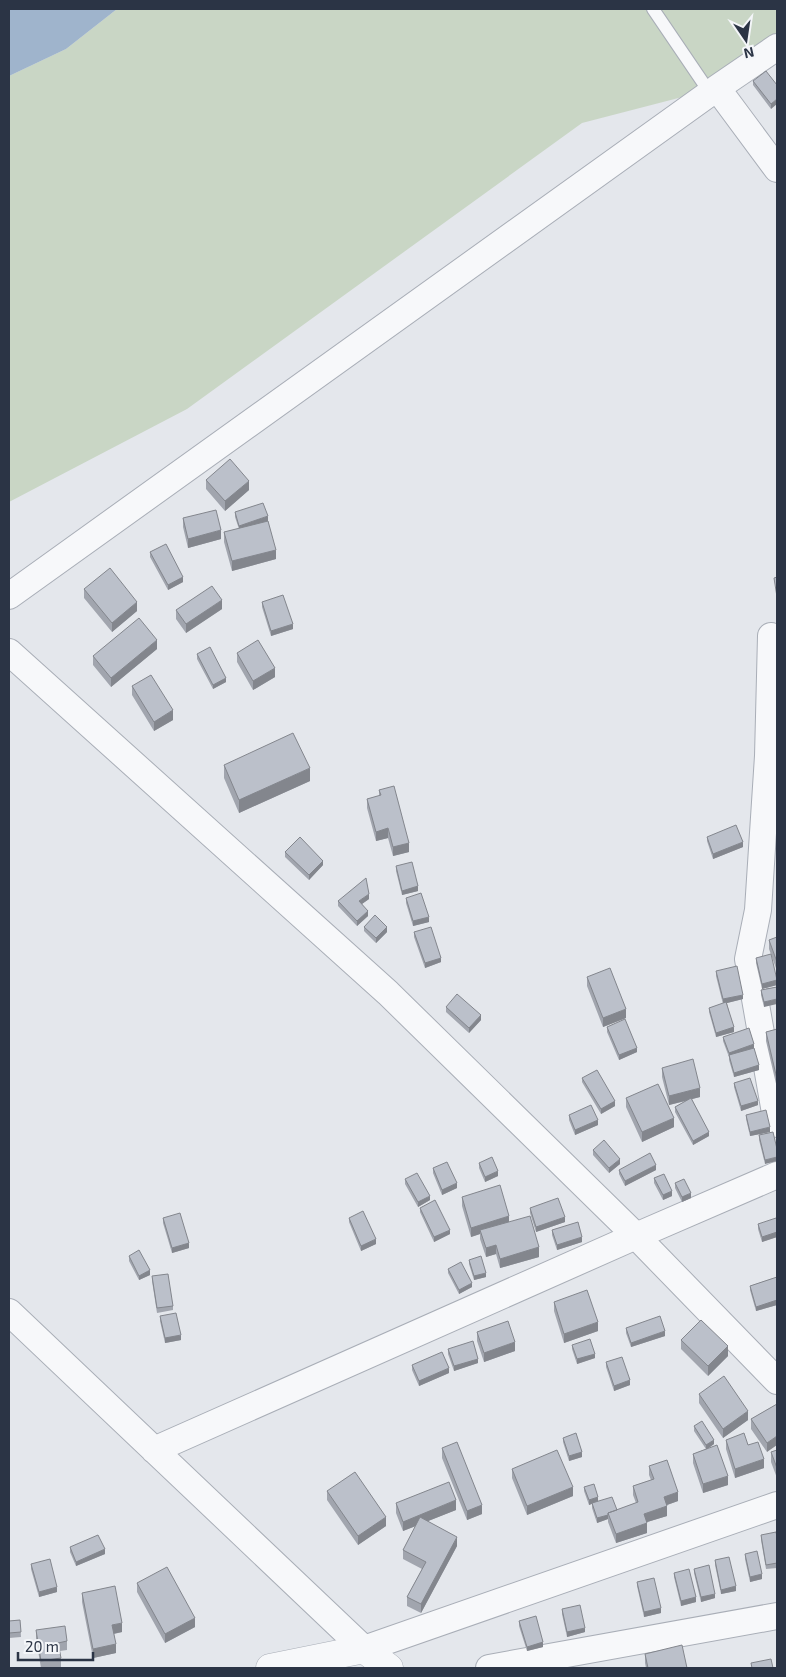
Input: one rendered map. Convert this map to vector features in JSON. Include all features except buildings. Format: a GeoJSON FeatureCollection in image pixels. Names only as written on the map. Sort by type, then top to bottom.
{"type":"FeatureCollection","features":[{"type":"Feature","properties":{"kind":"street"},"geometry":{"type":"LineString","coordinates":[[9,596],[777,47]]}},
{"type":"Feature","properties":{"kind":"street"},"geometry":{"type":"LineString","coordinates":[[714,91],[777,169]]}},
{"type":"Feature","properties":{"kind":"street"},"geometry":{"type":"LineString","coordinates":[[771,636],[768,756],[758,910],[748,959],[777,1124]]}},
{"type":"Feature","properties":{"kind":"street"},"geometry":{"type":"LineString","coordinates":[[9,652],[388,993],[636,1236],[777,1381]]}},
{"type":"Feature","properties":{"kind":"street"},"geometry":{"type":"LineString","coordinates":[[154,1450],[777,1175]]}},
{"type":"Feature","properties":{"kind":"street"},"geometry":{"type":"LineString","coordinates":[[9,1312],[364,1650],[389,1668]]}},
{"type":"Feature","properties":{"kind":"street"},"geometry":{"type":"LineString","coordinates":[[270,1668],[364,1650],[777,1505]]}},
{"type":"Feature","properties":{"kind":"street"},"geometry":{"type":"LineString","coordinates":[[489,1668],[777,1616]]}},
{"type":"Feature","properties":{"kind":"lane"},"geometry":{"type":"LineString","coordinates":[[653,9],[714,91]]}},
{"type":"Feature","properties":{"kind":"green space"},"geometry":{"type":"Polygon","coordinates":[[[117,9],[777,9],[777,47],[717,88],[582,123],[187,409],[9,502],[9,76],[66,49],[117,9]]]}},
{"type":"Feature","properties":{"kind":"water"},"geometry":{"type":"Polygon","coordinates":[[[9,9],[117,9],[66,49],[9,76],[9,9]]]}}]}
